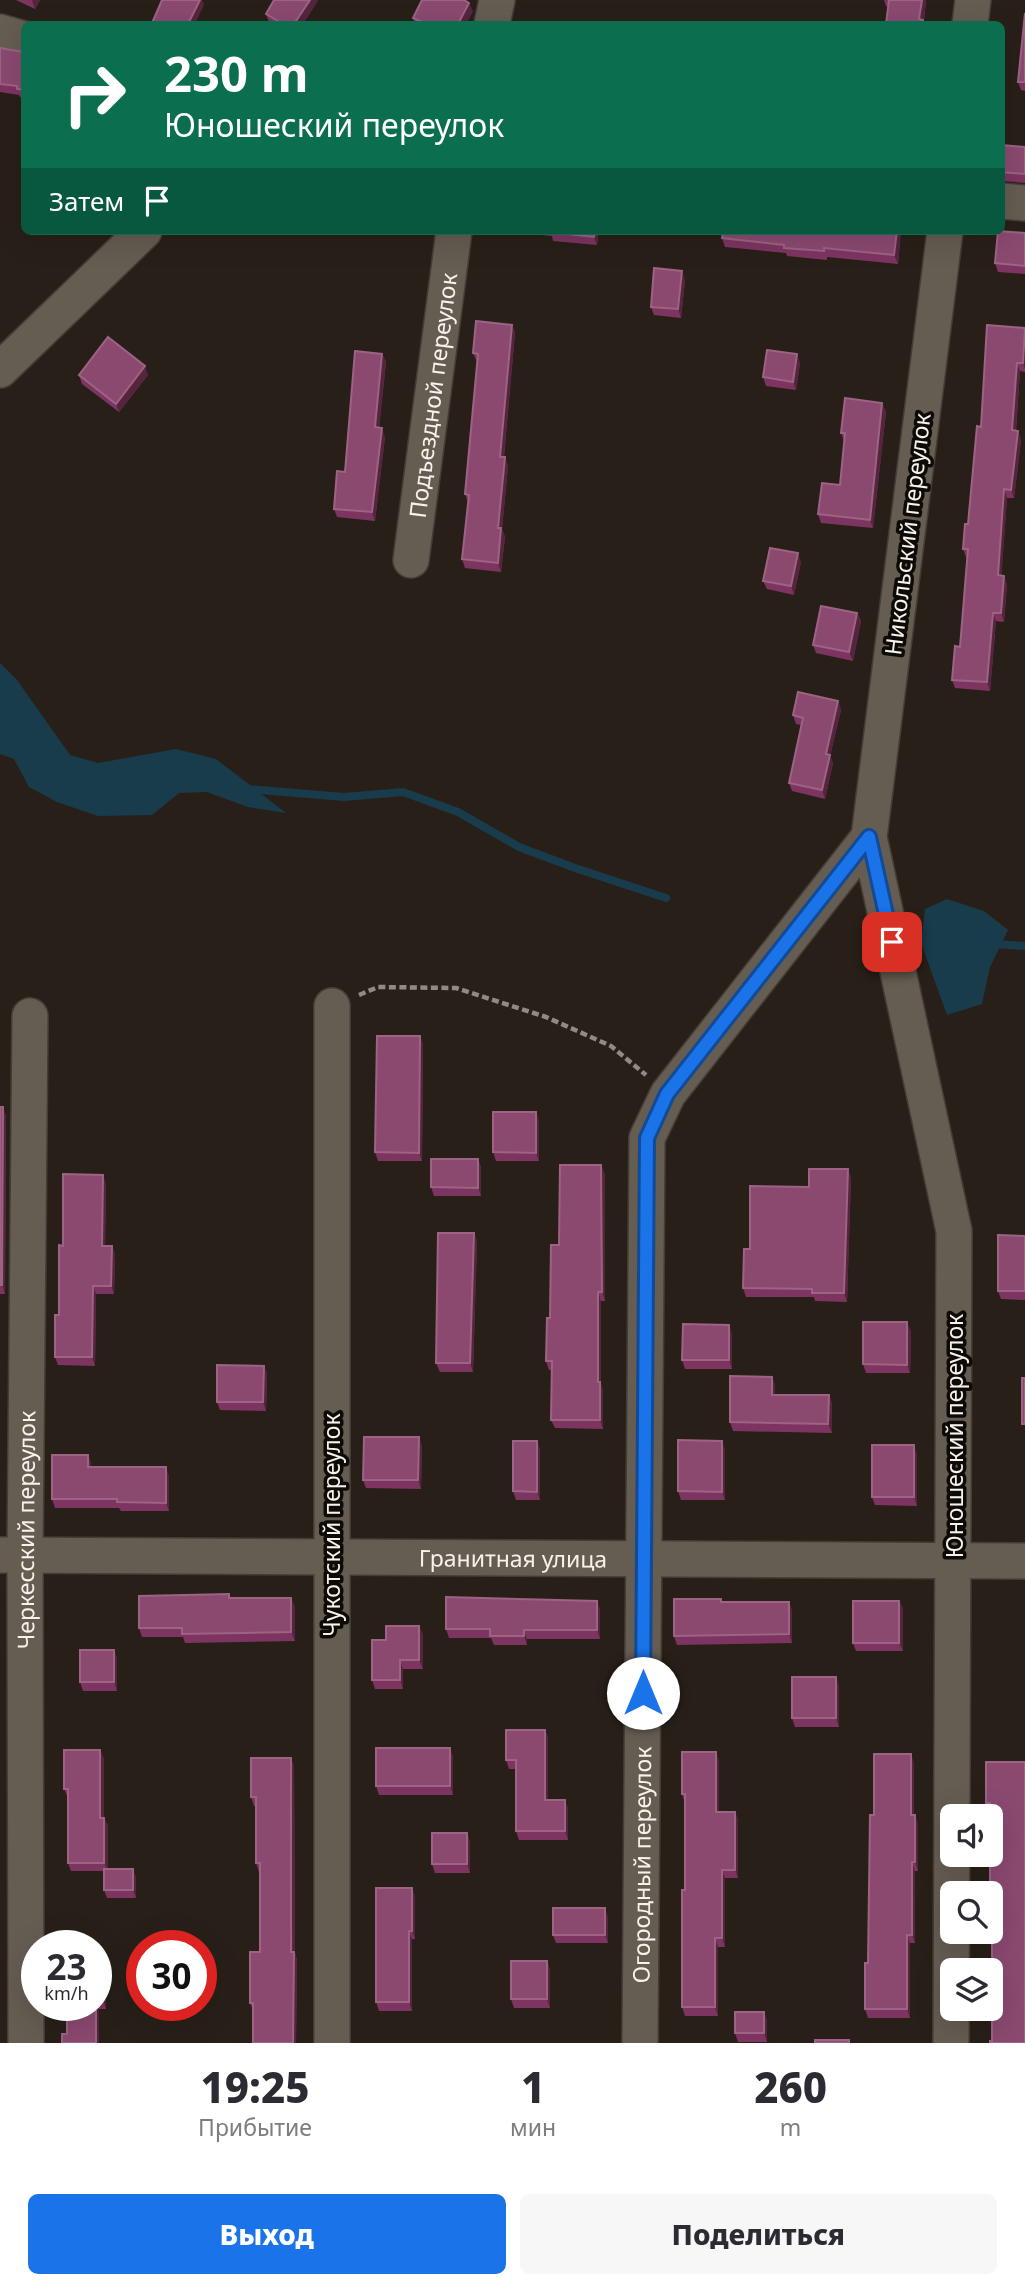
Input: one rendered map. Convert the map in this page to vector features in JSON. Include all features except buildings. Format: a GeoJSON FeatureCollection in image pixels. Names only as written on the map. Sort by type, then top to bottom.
{"type":"FeatureCollection","features":[{"type":"Feature","properties":{"kind":"street"},"geometry":{"type":"LineString","coordinates":[[493,21],[498,0]]}},
{"type":"Feature","properties":{"kind":"street"},"geometry":{"type":"LineString","coordinates":[[970,21],[973,0]]}},
{"type":"Feature","properties":{"kind":"street"},"geometry":{"type":"LineString","coordinates":[[0,32],[21,38]]}},
{"type":"Feature","properties":{"kind":"street"},"geometry":{"type":"LineString","coordinates":[[1005,201],[1025,203]]}},
{"type":"Feature","properties":{"kind":"street"},"geometry":{"type":"LineString","coordinates":[[0,370],[140,235]]}},
{"type":"Feature","properties":{"kind":"street","name":"Подъездной переулок"},"geometry":{"type":"LineString","coordinates":[[411,560],[453,235]]}},
{"type":"Feature","properties":{"kind":"street","name":"Никольский переулок"},"geometry":{"type":"LineString","coordinates":[[869,837],[944,235]]}},
{"type":"Feature","properties":{"kind":"street","name":"Огородный переулок"},"geometry":{"type":"LineString","coordinates":[[640,2043],[647,1138],[667,1094],[869,837]]}},
{"type":"Feature","properties":{"kind":"street","name":"Юношеский переулок"},"geometry":{"type":"LineString","coordinates":[[869,837],[954,1231],[951,2043]]}},
{"type":"Feature","properties":{"kind":"street","name":"Чукотский переулок"},"geometry":{"type":"LineString","coordinates":[[332,1006],[332,2043]]}},
{"type":"Feature","properties":{"kind":"street","name":"Черкесский переулок"},"geometry":{"type":"LineString","coordinates":[[26,2043],[13,1555],[30,1016]]}},
{"type":"Feature","properties":{"kind":"street","name":"Гранитная улица"},"geometry":{"type":"LineString","coordinates":[[13,1555],[1025,1561]]}},
{"type":"Feature","properties":{"kind":"path"},"geometry":{"type":"LineString","coordinates":[[332,1006],[377,987],[456,988],[546,1017],[611,1046],[667,1094]]}},
{"type":"Feature","properties":{"kind":"water"},"geometry":{"type":"Polygon","coordinates":[[[0,663],[17,680],[70,755],[98,763],[176,749],[216,759],[286,813],[248,807],[207,792],[179,793],[152,815],[98,816],[57,802],[29,787],[14,759],[0,754],[0,663]]]}},
{"type":"Feature","properties":{"kind":"water"},"geometry":{"type":"Polygon","coordinates":[[[947,899],[984,911],[1008,930],[990,967],[982,1004],[947,1015],[921,943],[925,909],[947,899]]]}},
{"type":"Feature","properties":{"kind":"waterway"},"geometry":{"type":"LineString","coordinates":[[247,789],[344,797],[403,792],[458,812],[519,847],[666,898]]}},
{"type":"Feature","properties":{"kind":"waterway"},"geometry":{"type":"LineString","coordinates":[[993,944],[1025,946]]}},
{"type":"Feature","properties":{"kind":"route"},"geometry":{"type":"LineString","coordinates":[[643,1693],[647,1138],[667,1094],[869,837],[892,942]]}}]}
